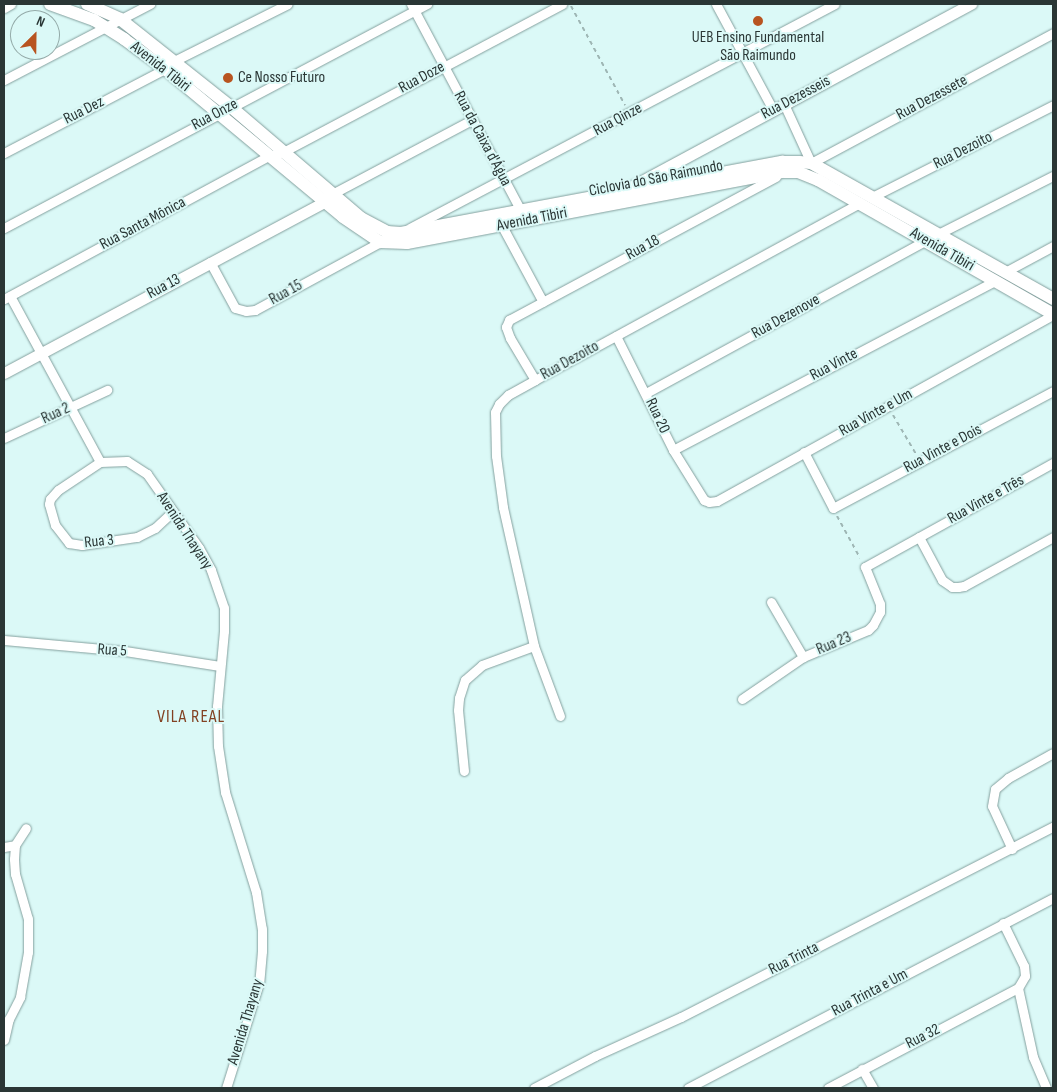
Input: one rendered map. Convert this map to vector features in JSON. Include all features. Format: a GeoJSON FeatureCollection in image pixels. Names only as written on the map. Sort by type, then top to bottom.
{"type":"FeatureCollection","features":[{"type":"Feature","properties":{"kind":"main road","name":"Avenida Tibiri"},"geometry":{"type":"LineString","coordinates":[[50,4],[106,27],[170,65],[230,107],[283,152],[364,233],[380,242],[407,243],[502,226],[523,216],[620,192],[810,163],[938,234],[975,262],[995,281],[1053,315]]}},
{"type":"Feature","properties":{"kind":"main road","name":"Avenida Tibiri"},"geometry":{"type":"LineString","coordinates":[[87,4],[120,20],[170,65],[217,113],[269,156],[328,198],[376,228],[400,233],[523,216],[783,167],[810,176],[925,241],[975,262],[1005,272],[1053,299]]}},
{"type":"Feature","properties":{"kind":"street"},"geometry":{"type":"LineString","coordinates":[[4,8],[11,4]]}},
{"type":"Feature","properties":{"kind":"street"},"geometry":{"type":"LineString","coordinates":[[4,80],[150,4]]}},
{"type":"Feature","properties":{"kind":"street","name":"Rua Dez"},"geometry":{"type":"LineString","coordinates":[[4,152],[288,4]]}},
{"type":"Feature","properties":{"kind":"street","name":"Rua Onze"},"geometry":{"type":"LineString","coordinates":[[4,228],[412,7],[427,4]]}},
{"type":"Feature","properties":{"kind":"street","name":"Rua Doze"},"geometry":{"type":"LineString","coordinates":[[283,152],[562,4]]}},
{"type":"Feature","properties":{"kind":"street"},"geometry":{"type":"LineString","coordinates":[[716,4],[773,110]]}},
{"type":"Feature","properties":{"kind":"street","name":"Rua Qinze"},"geometry":{"type":"LineString","coordinates":[[400,233],[630,114],[834,4]]}},
{"type":"Feature","properties":{"kind":"street","name":"Rua Dezesseis"},"geometry":{"type":"LineString","coordinates":[[620,192],[971,4]]}},
{"type":"Feature","properties":{"kind":"street","name":"Rua da Caixa d'Água"},"geometry":{"type":"LineString","coordinates":[[412,7],[523,216]]}},
{"type":"Feature","properties":{"kind":"street","name":"Rua Dezessete"},"geometry":{"type":"LineString","coordinates":[[810,163],[1053,33]]}},
{"type":"Feature","properties":{"kind":"street"},"geometry":{"type":"LineString","coordinates":[[784,104],[810,163]]}},
{"type":"Feature","properties":{"kind":"street","name":"Rua Dezoito"},"geometry":{"type":"LineString","coordinates":[[872,197],[1053,105]]}},
{"type":"Feature","properties":{"kind":"street","name":"Rua 13"},"geometry":{"type":"LineString","coordinates":[[4,373],[472,120]]}},
{"type":"Feature","properties":{"kind":"street","name":"Rua Santa Mônica"},"geometry":{"type":"LineString","coordinates":[[7,298],[269,156],[283,152]]}},
{"type":"Feature","properties":{"kind":"street","name":"Rua 18"},"geometry":{"type":"LineString","coordinates":[[535,380],[510,338],[506,328],[509,320],[783,167]]}},
{"type":"Feature","properties":{"kind":"street"},"geometry":{"type":"LineString","coordinates":[[938,234],[1053,176]]}},
{"type":"Feature","properties":{"kind":"street","name":"Rua Dezoito"},"geometry":{"type":"LineString","coordinates":[[560,716],[534,646],[503,507],[495,427],[496,412],[499,404],[508,395],[860,203]]}},
{"type":"Feature","properties":{"kind":"street"},"geometry":{"type":"LineString","coordinates":[[502,226],[543,302]]}},
{"type":"Feature","properties":{"kind":"street","name":"Rua Dezenove"},"geometry":{"type":"LineString","coordinates":[[646,393],[925,241]]}},
{"type":"Feature","properties":{"kind":"street","name":"Rua 15"},"geometry":{"type":"LineString","coordinates":[[210,262],[235,308],[246,311],[255,310],[380,242]]}},
{"type":"Feature","properties":{"kind":"street"},"geometry":{"type":"LineString","coordinates":[[1005,272],[1053,246]]}},
{"type":"Feature","properties":{"kind":"street","name":"Rua Vinte"},"geometry":{"type":"LineString","coordinates":[[673,450],[995,281]]}},
{"type":"Feature","properties":{"kind":"street"},"geometry":{"type":"LineString","coordinates":[[7,298],[100,462]]}},
{"type":"Feature","properties":{"kind":"street","name":"Rua Vinte e Um"},"geometry":{"type":"LineString","coordinates":[[700,495],[706,502],[717,501],[1053,315]]}},
{"type":"Feature","properties":{"kind":"street","name":"Rua 20"},"geometry":{"type":"LineString","coordinates":[[616,336],[673,450],[700,495]]}},
{"type":"Feature","properties":{"kind":"street","name":"Rua 2"},"geometry":{"type":"LineString","coordinates":[[4,438],[107,390]]}},
{"type":"Feature","properties":{"kind":"street","name":"Rua Vinte e Dois"},"geometry":{"type":"LineString","coordinates":[[833,508],[1053,391]]}},
{"type":"Feature","properties":{"kind":"street"},"geometry":{"type":"LineString","coordinates":[[804,452],[833,508]]}},
{"type":"Feature","properties":{"kind":"street","name":"Avenida Thayany"},"geometry":{"type":"LineString","coordinates":[[100,462],[127,460],[147,474],[199,548],[224,608],[218,746],[225,792],[256,892],[262,937],[259,983],[226,1088]]}},
{"type":"Feature","properties":{"kind":"street","name":"Rua 3"},"geometry":{"type":"LineString","coordinates":[[100,462],[58,490],[50,500],[49,504],[55,525],[69,543],[82,545],[108,543],[137,537],[155,528],[172,512]]}},
{"type":"Feature","properties":{"kind":"street","name":"Rua Vinte e Três"},"geometry":{"type":"LineString","coordinates":[[919,537],[1053,463]]}},
{"type":"Feature","properties":{"kind":"street"},"geometry":{"type":"LineString","coordinates":[[865,567],[919,537],[942,580],[952,587],[958,587],[1053,537]]}},
{"type":"Feature","properties":{"kind":"street","name":"Rua 23"},"geometry":{"type":"LineString","coordinates":[[742,699],[803,657],[868,630],[877,619],[880,604],[865,567]]}},
{"type":"Feature","properties":{"kind":"street"},"geometry":{"type":"LineString","coordinates":[[771,602],[803,657]]}},
{"type":"Feature","properties":{"kind":"street","name":"Rua 5"},"geometry":{"type":"LineString","coordinates":[[4,640],[96,650],[125,651],[220,666]]}},
{"type":"Feature","properties":{"kind":"street"},"geometry":{"type":"LineString","coordinates":[[464,771],[458,710],[459,698],[465,680],[482,665],[534,646]]}},
{"type":"Feature","properties":{"kind":"street"},"geometry":{"type":"LineString","coordinates":[[1012,848],[992,806],[995,789],[1008,778],[1053,754]]}},
{"type":"Feature","properties":{"kind":"street","name":"Rua Trinta"},"geometry":{"type":"LineString","coordinates":[[534,1088],[595,1056],[681,1017],[1053,827]]}},
{"type":"Feature","properties":{"kind":"street"},"geometry":{"type":"LineString","coordinates":[[4,1040],[9,1019],[20,997],[28,952],[28,919],[15,874],[15,845],[26,828]]}},
{"type":"Feature","properties":{"kind":"street"},"geometry":{"type":"LineString","coordinates":[[4,847],[15,845]]}},
{"type":"Feature","properties":{"kind":"street","name":"Rua Trinta e Um"},"geometry":{"type":"LineString","coordinates":[[688,1088],[1053,898]]}},
{"type":"Feature","properties":{"kind":"street"},"geometry":{"type":"LineString","coordinates":[[1003,923],[1024,966],[1025,976],[1018,988],[1033,1057],[1046,1088]]}},
{"type":"Feature","properties":{"kind":"street","name":"Rua 32"},"geometry":{"type":"LineString","coordinates":[[828,1088],[1018,988]]}},
{"type":"Feature","properties":{"kind":"street"},"geometry":{"type":"LineString","coordinates":[[862,1069],[873,1088]]}},
{"type":"Feature","properties":{"kind":"path"},"geometry":{"type":"LineString","coordinates":[[570,4],[630,114]]}},
{"type":"Feature","properties":{"kind":"path"},"geometry":{"type":"LineString","coordinates":[[888,406],[920,462]]}},
{"type":"Feature","properties":{"kind":"path"},"geometry":{"type":"LineString","coordinates":[[833,508],[865,567]]}},
{"type":"Feature","properties":{"kind":"place","name":"UEB Ensino Fundamental São Raimundo"},"geometry":{"type":"Point","coordinates":[758,21]}},
{"type":"Feature","properties":{"kind":"place","name":"Ce Nosso Futuro"},"geometry":{"type":"Point","coordinates":[228,78]}},
{"type":"Feature","properties":{"kind":"district","name":"VILA REAL"},"geometry":{"type":"Point","coordinates":[191,717]}}]}
